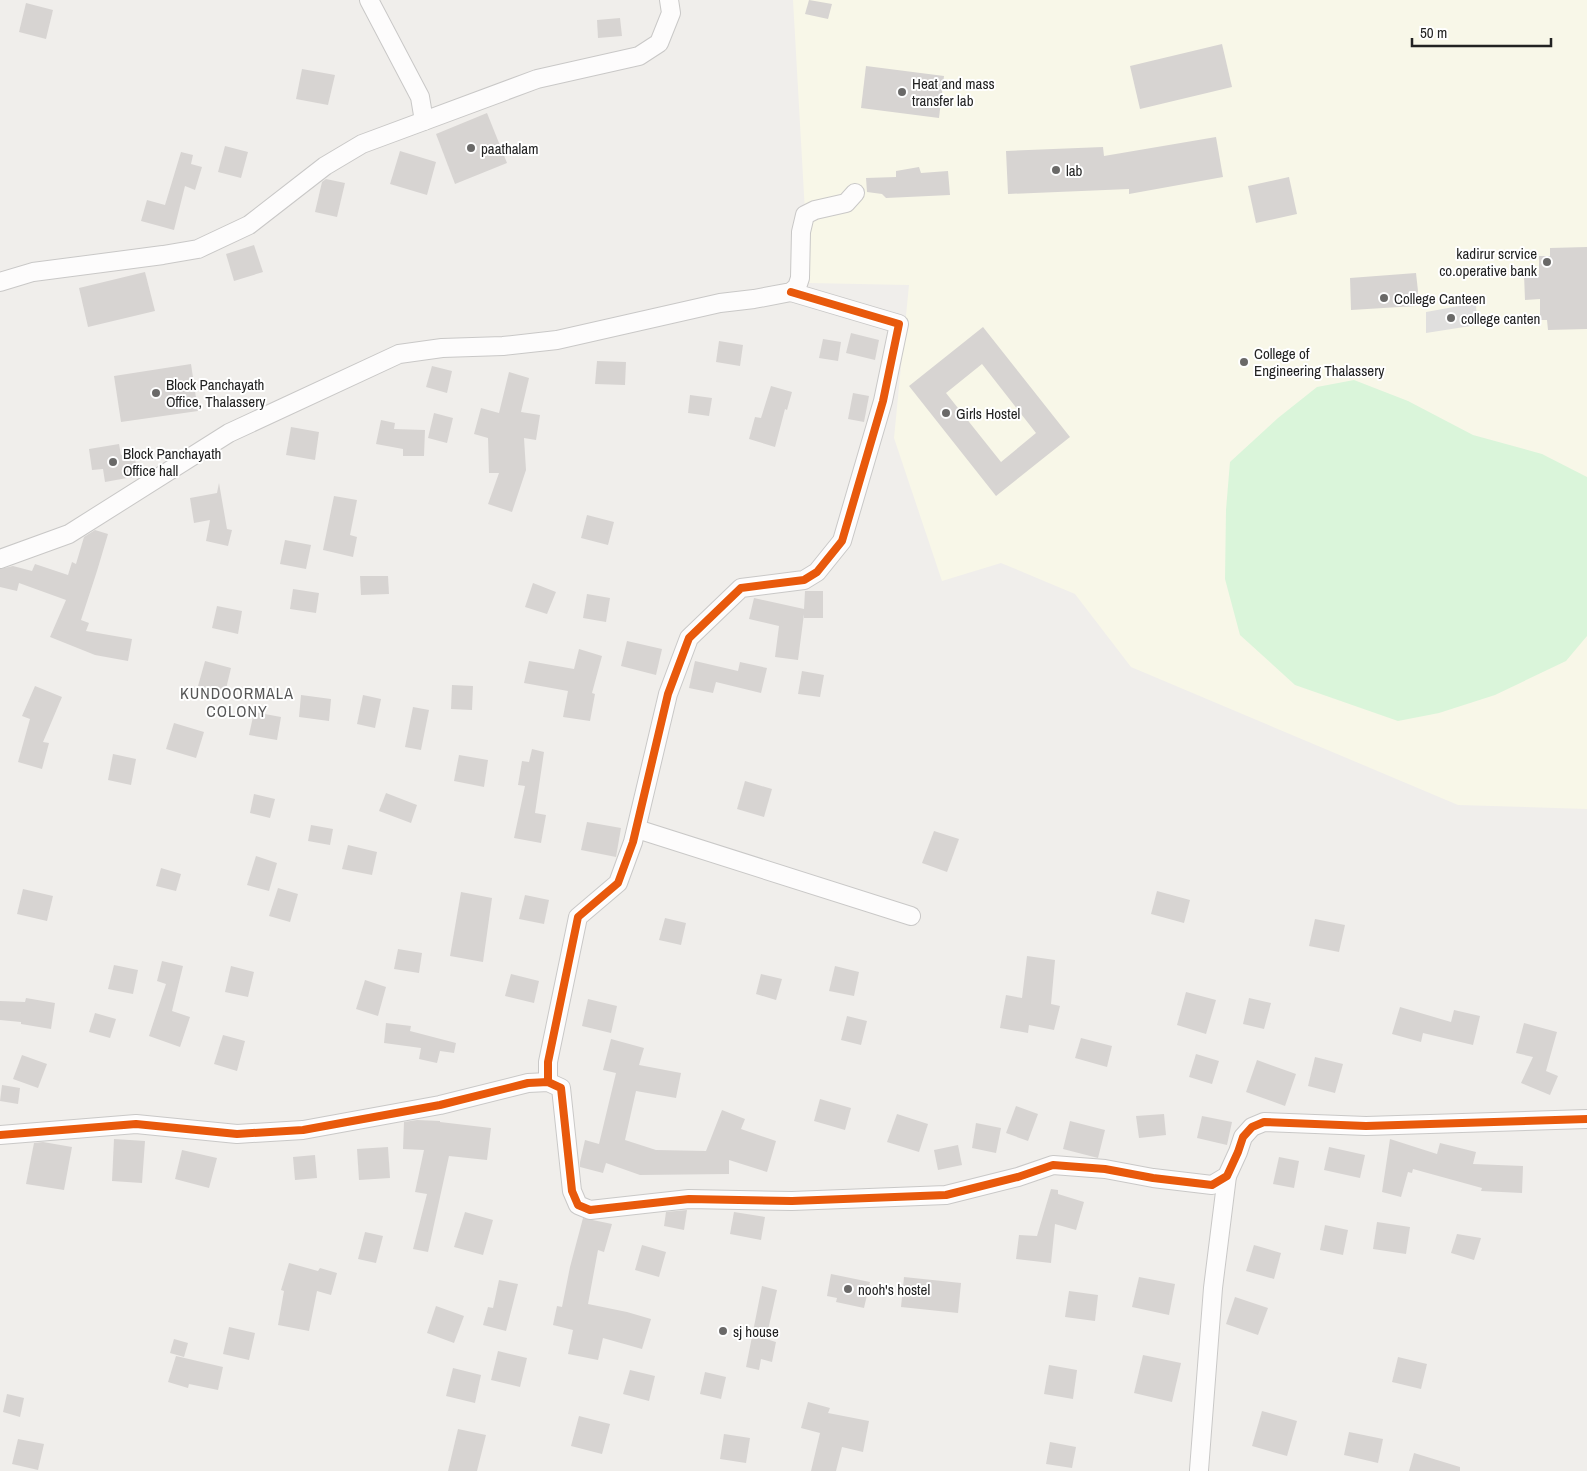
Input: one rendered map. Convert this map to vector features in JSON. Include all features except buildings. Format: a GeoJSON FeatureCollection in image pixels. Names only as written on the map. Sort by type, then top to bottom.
{"type":"FeatureCollection","features":[{"type":"Feature","properties":{"kind":"street"},"geometry":{"type":"LineString","coordinates":[[369,0],[420,97],[424,121]]}},
{"type":"Feature","properties":{"kind":"street"},"geometry":{"type":"LineString","coordinates":[[0,282],[33,272],[198,249],[250,225],[325,166],[362,144],[537,79],[638,56],[659,43],[671,13],[669,0]]}},
{"type":"Feature","properties":{"kind":"street"},"geometry":{"type":"LineString","coordinates":[[791,292],[797,287],[800,278],[800,232],[805,215],[815,210],[846,203],[855,193]]}},
{"type":"Feature","properties":{"kind":"street"},"geometry":{"type":"LineString","coordinates":[[0,559],[69,534],[229,433],[399,354],[442,348],[503,346],[557,340],[720,303],[791,292],[898,324],[883,401],[842,541],[818,572],[804,580],[741,588],[689,638],[668,694],[637,829],[618,883],[578,917],[548,1062],[548,1082]]}},
{"type":"Feature","properties":{"kind":"street"},"geometry":{"type":"LineString","coordinates":[[637,829],[911,916]]}},
{"type":"Feature","properties":{"kind":"street"},"geometry":{"type":"LineString","coordinates":[[0,1136],[136,1124],[237,1134],[303,1130],[440,1105],[528,1083],[548,1082],[561,1088],[572,1190],[578,1205],[590,1210],[689,1199],[792,1201],[946,1195],[1018,1177],[1053,1165],[1105,1169],[1152,1178],[1212,1185],[1227,1176]]}},
{"type":"Feature","properties":{"kind":"street"},"geometry":{"type":"LineString","coordinates":[[1199,1470],[1213,1288],[1227,1176],[1243,1137],[1252,1127],[1264,1122],[1366,1126],[1587,1120]]}},
{"type":"Feature","properties":{"kind":"shaded area","name":"College of Engineering Thalassery"},"geometry":{"type":"Polygon","coordinates":[[[793,0],[1587,0],[1587,809],[1458,805],[1131,667],[1075,594],[1001,563],[942,581],[894,438],[909,285],[809,283],[793,0]]]}},
{"type":"Feature","properties":{"kind":"shaded area","name":"college canten"},"geometry":{"type":"Polygon","coordinates":[[[1476,303],[1477,325],[1426,333],[1426,312],[1476,303]]]}},
{"type":"Feature","properties":{"kind":"green space"},"geometry":{"type":"Polygon","coordinates":[[[1354,380],[1408,401],[1473,435],[1542,454],[1587,477],[1587,636],[1566,661],[1495,695],[1439,713],[1398,721],[1295,685],[1240,635],[1225,579],[1226,510],[1230,462],[1278,418],[1317,387],[1354,380]]]}},
{"type":"Feature","properties":{"kind":"cycle path"},"geometry":{"type":"LineString","coordinates":[[548,1082],[548,1062],[578,917],[618,883],[633,842],[668,694],[689,638],[741,588],[804,580],[817,572],[842,541],[883,401],[899,324],[791,292]]}},
{"type":"Feature","properties":{"kind":"cycle path"},"geometry":{"type":"LineString","coordinates":[[0,1135],[136,1124],[237,1134],[303,1130],[440,1105],[528,1083],[548,1082],[561,1088],[572,1191],[578,1205],[590,1210],[689,1199],[792,1201],[946,1195],[1018,1177],[1053,1165],[1105,1169],[1153,1178],[1212,1185],[1227,1176],[1243,1137],[1252,1127],[1264,1122],[1366,1126],[1587,1119]]}},
{"type":"Feature","properties":{"kind":"place","name":"Heat and mass transfer lab"},"geometry":{"type":"Point","coordinates":[902,92]}},
{"type":"Feature","properties":{"kind":"place","name":"paathalam"},"geometry":{"type":"Point","coordinates":[471,148]}},
{"type":"Feature","properties":{"kind":"place","name":"lab"},"geometry":{"type":"Point","coordinates":[1056,170]}},
{"type":"Feature","properties":{"kind":"place","name":"kadirur scrvice co.operative bank"},"geometry":{"type":"Point","coordinates":[1547,262]}},
{"type":"Feature","properties":{"kind":"place","name":"College Canteen"},"geometry":{"type":"Point","coordinates":[1384,298]}},
{"type":"Feature","properties":{"kind":"place","name":"college canten"},"geometry":{"type":"Point","coordinates":[1451,318]}},
{"type":"Feature","properties":{"kind":"place","name":"College of Engineering Thalassery"},"geometry":{"type":"Point","coordinates":[1244,362]}},
{"type":"Feature","properties":{"kind":"place","name":"Block Panchayath Office, Thalassery"},"geometry":{"type":"Point","coordinates":[156,393]}},
{"type":"Feature","properties":{"kind":"place","name":"Girls Hostel"},"geometry":{"type":"Point","coordinates":[946,413]}},
{"type":"Feature","properties":{"kind":"place","name":"Block Panchayath Office hall"},"geometry":{"type":"Point","coordinates":[113,462]}},
{"type":"Feature","properties":{"kind":"place","name":"nooh's hostel"},"geometry":{"type":"Point","coordinates":[848,1289]}},
{"type":"Feature","properties":{"kind":"place","name":"sj house"},"geometry":{"type":"Point","coordinates":[723,1331]}},
{"type":"Feature","properties":{"kind":"district","name":"KUNDOORMALA COLONY"},"geometry":{"type":"Point","coordinates":[237,702]}}]}
